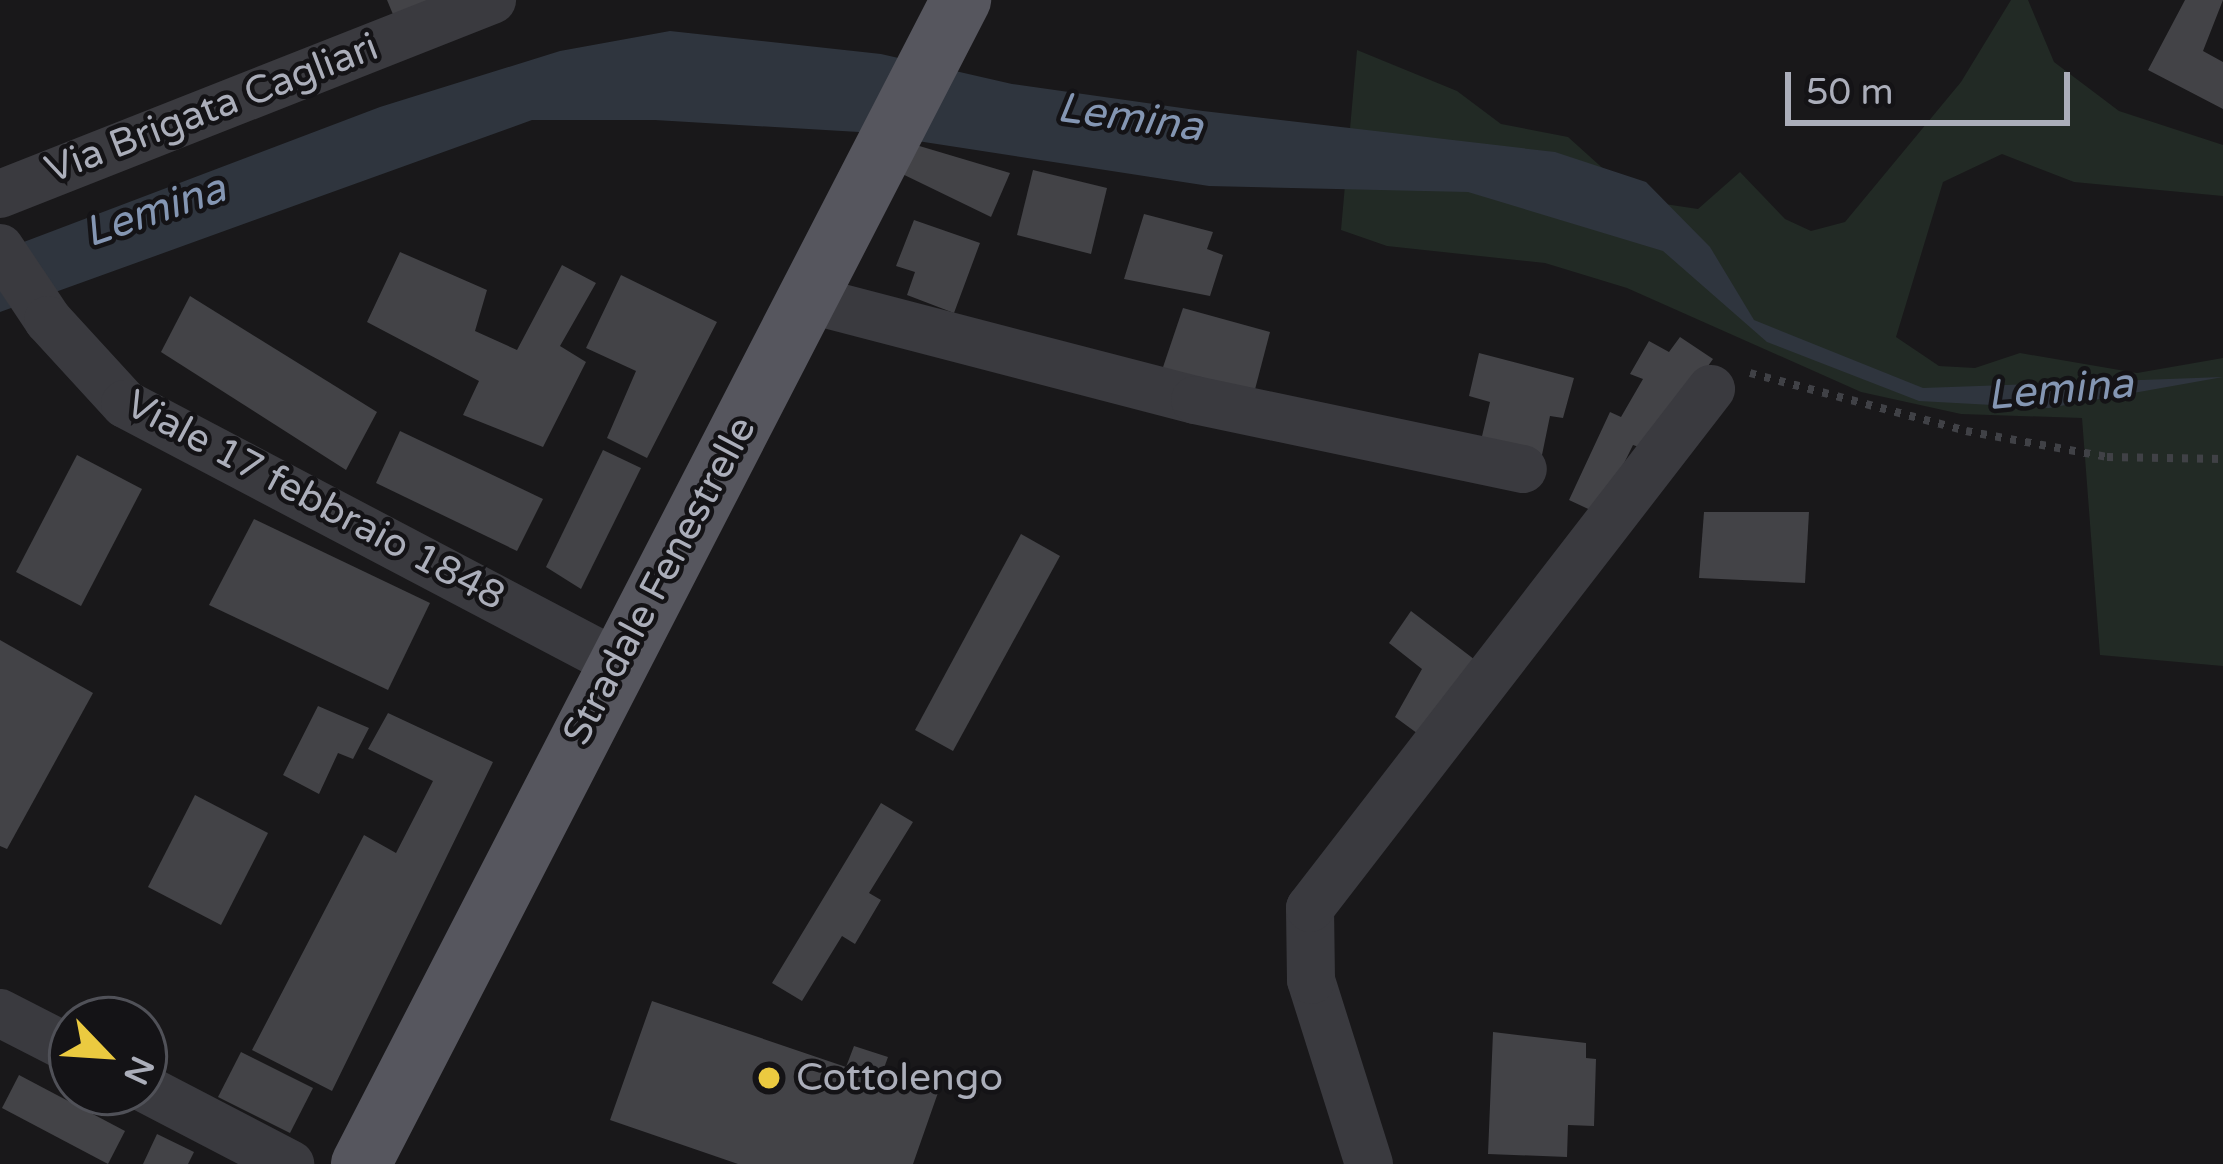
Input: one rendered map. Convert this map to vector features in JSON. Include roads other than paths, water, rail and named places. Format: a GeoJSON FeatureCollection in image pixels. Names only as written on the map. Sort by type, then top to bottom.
{"type":"FeatureCollection","features":[{"type":"Feature","properties":{"kind":"main road","name":"Stradale Fenestrelle"},"geometry":{"type":"LineString","coordinates":[[361,1164],[950,21]]}},
{"type":"Feature","properties":{"kind":"street","name":"Via Brigata Cagliari"},"geometry":{"type":"LineString","coordinates":[[0,194],[492,0]]}},
{"type":"Feature","properties":{"kind":"street","name":"Viale 17 febbraio 1848"},"geometry":{"type":"LineString","coordinates":[[0,248],[48,320],[112,392],[156,425],[616,663]]}},
{"type":"Feature","properties":{"kind":"street"},"geometry":{"type":"LineString","coordinates":[[807,299],[1195,400],[1523,469]]}},
{"type":"Feature","properties":{"kind":"street"},"geometry":{"type":"LineString","coordinates":[[1370,1164],[1311,980],[1310,908],[1712,389]]}},
{"type":"Feature","properties":{"kind":"street"},"geometry":{"type":"LineString","coordinates":[[2,1017],[48,1039]]}},
{"type":"Feature","properties":{"kind":"street"},"geometry":{"type":"LineString","coordinates":[[168,1100],[290,1164]]}},
{"type":"Feature","properties":{"kind":"water","name":"Lemina"},"geometry":{"type":"Polygon","coordinates":[[[670,31],[881,54],[1012,84],[1203,111],[1555,152],[1646,182],[1710,247],[1754,320],[1923,388],[2223,377],[2049,408],[1919,401],[1767,342],[1663,251],[1468,192],[1209,186],[859,132],[655,120],[532,120],[0,312],[0,251],[380,107],[560,51],[670,31]]]}},
{"type":"Feature","properties":{"kind":"place","name":"Cottolengo"},"geometry":{"type":"Point","coordinates":[769,1078]}}]}
